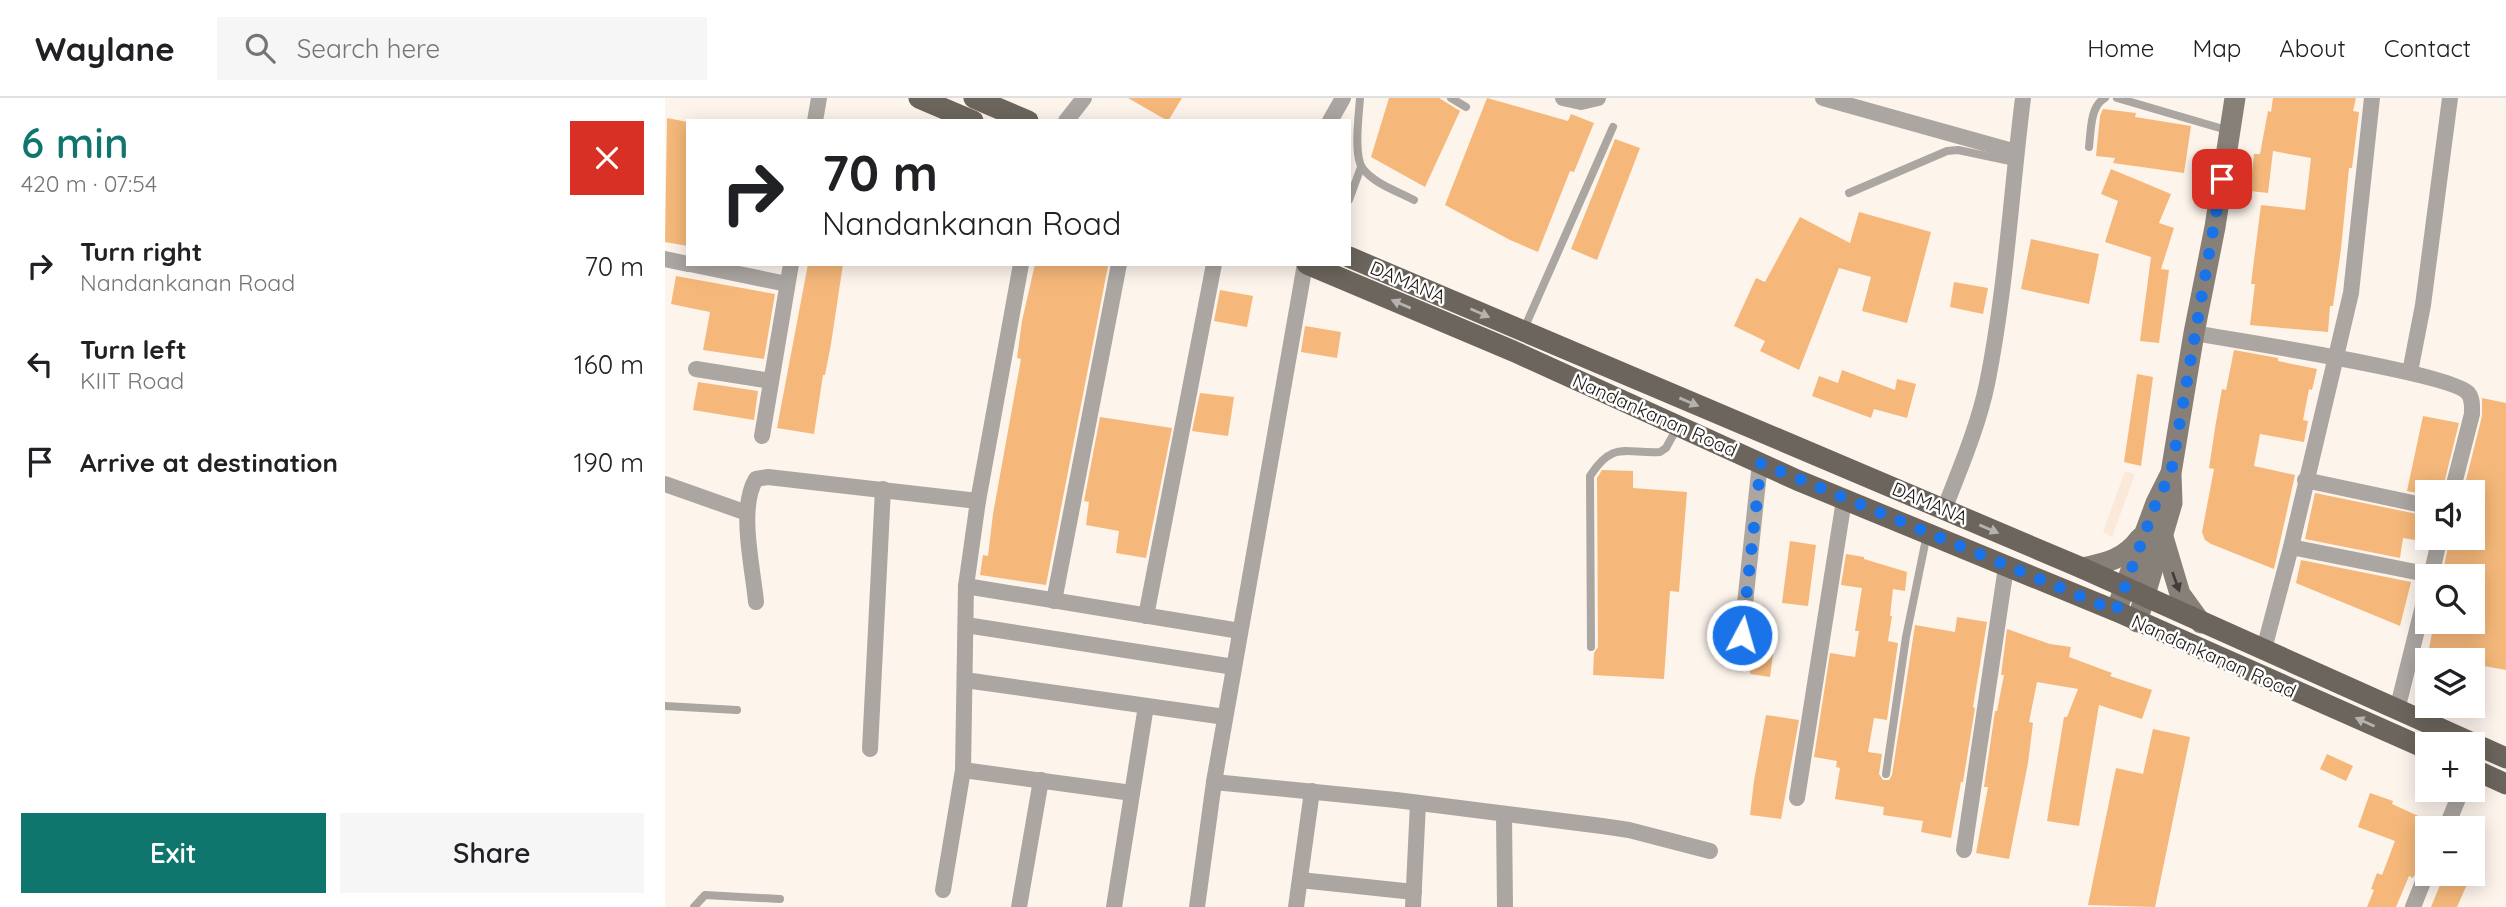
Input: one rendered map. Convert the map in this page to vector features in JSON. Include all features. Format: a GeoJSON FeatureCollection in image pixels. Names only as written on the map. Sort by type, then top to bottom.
{"type":"FeatureCollection","features":[{"type":"Feature","properties":{"kind":"main road"},"geometry":{"type":"LineString","coordinates":[[919,98],[968,119]]}},
{"type":"Feature","properties":{"kind":"main road"},"geometry":{"type":"LineString","coordinates":[[974,98],[1023,119]]}},
{"type":"Feature","properties":{"kind":"main road"},"geometry":{"type":"LineString","coordinates":[[2137,622],[2135,591],[2155,532],[2172,503],[2171,473],[2235,98]]}},
{"type":"Feature","properties":{"kind":"main road","name":"DAMANA"},"geometry":{"type":"LineString","coordinates":[[1351,258],[2082,568],[2506,758]]}},
{"type":"Feature","properties":{"kind":"main road","name":"Nandankanan Road"},"geometry":{"type":"LineString","coordinates":[[1311,266],[1513,351],[1844,500],[2116,611],[2415,744]]}},
{"type":"Feature","properties":{"kind":"main road"},"geometry":{"type":"LineString","coordinates":[[2082,568],[2116,560],[2155,532]]}},
{"type":"Feature","properties":{"kind":"main road"},"geometry":{"type":"LineString","coordinates":[[2155,532],[2180,594],[2201,623]]}},
{"type":"Feature","properties":{"kind":"main road"},"geometry":{"type":"LineString","coordinates":[[2116,611],[2135,591]]}},
{"type":"Feature","properties":{"kind":"main road"},"geometry":{"type":"LineString","coordinates":[[2485,774],[2506,784]]}},
{"type":"Feature","properties":{"kind":"street"},"geometry":{"type":"LineString","coordinates":[[815,119],[818,98]]}},
{"type":"Feature","properties":{"kind":"street"},"geometry":{"type":"LineString","coordinates":[[1068,119],[1084,98]]}},
{"type":"Feature","properties":{"kind":"street"},"geometry":{"type":"LineString","coordinates":[[1331,119],[1343,98]]}},
{"type":"Feature","properties":{"kind":"street"},"geometry":{"type":"LineString","coordinates":[[1563,98],[1581,102],[1598,98]]}},
{"type":"Feature","properties":{"kind":"street"},"geometry":{"type":"LineString","coordinates":[[1823,98],[2016,157]]}},
{"type":"Feature","properties":{"kind":"street"},"geometry":{"type":"LineString","coordinates":[[1944,510],[1974,433],[1987,384],[2001,292],[2023,98]]}},
{"type":"Feature","properties":{"kind":"street"},"geometry":{"type":"LineString","coordinates":[[2264,649],[2351,293],[2372,98]]}},
{"type":"Feature","properties":{"kind":"street"},"geometry":{"type":"LineString","coordinates":[[2410,372],[2423,305],[2450,98]]}},
{"type":"Feature","properties":{"kind":"street"},"geometry":{"type":"LineString","coordinates":[[665,259],[686,263]]}},
{"type":"Feature","properties":{"kind":"street"},"geometry":{"type":"LineString","coordinates":[[699,266],[787,284]]}},
{"type":"Feature","properties":{"kind":"street"},"geometry":{"type":"LineString","coordinates":[[762,436],[790,266]]}},
{"type":"Feature","properties":{"kind":"street"},"geometry":{"type":"LineString","coordinates":[[943,890],[963,770],[966,586],[978,501],[1021,266]]}},
{"type":"Feature","properties":{"kind":"street"},"geometry":{"type":"LineString","coordinates":[[1054,601],[1119,266]]}},
{"type":"Feature","properties":{"kind":"street"},"geometry":{"type":"LineString","coordinates":[[1146,616],[1214,266]]}},
{"type":"Feature","properties":{"kind":"street"},"geometry":{"type":"LineString","coordinates":[[1197,907],[1214,782],[1306,266]]}},
{"type":"Feature","properties":{"kind":"street"},"geometry":{"type":"LineString","coordinates":[[2194,333],[2410,372],[2456,386],[2468,393],[2472,402],[2472,414],[2455,480]]}},
{"type":"Feature","properties":{"kind":"street"},"geometry":{"type":"LineString","coordinates":[[696,369],[771,381]]}},
{"type":"Feature","properties":{"kind":"street"},"geometry":{"type":"LineString","coordinates":[[1739,660],[1761,463]]}},
{"type":"Feature","properties":{"kind":"street"},"geometry":{"type":"LineString","coordinates":[[756,602],[747,513],[750,488],[756,478],[768,477],[978,501]]}},
{"type":"Feature","properties":{"kind":"street"},"geometry":{"type":"LineString","coordinates":[[2305,480],[2415,503]]}},
{"type":"Feature","properties":{"kind":"street"},"geometry":{"type":"LineString","coordinates":[[665,484],[747,513]]}},
{"type":"Feature","properties":{"kind":"street"},"geometry":{"type":"LineString","coordinates":[[870,750],[883,489]]}},
{"type":"Feature","properties":{"kind":"street"},"geometry":{"type":"LineString","coordinates":[[1797,797],[1844,500]]}},
{"type":"Feature","properties":{"kind":"street"},"geometry":{"type":"LineString","coordinates":[[2291,547],[2415,576]]}},
{"type":"Feature","properties":{"kind":"street"},"geometry":{"type":"LineString","coordinates":[[1964,850],[2006,567]]}},
{"type":"Feature","properties":{"kind":"street"},"geometry":{"type":"LineString","coordinates":[[966,586],[1240,631]]}},
{"type":"Feature","properties":{"kind":"street"},"geometry":{"type":"LineString","coordinates":[[966,625],[1234,667]]}},
{"type":"Feature","properties":{"kind":"street"},"geometry":{"type":"LineString","coordinates":[[2397,710],[2416,634]]}},
{"type":"Feature","properties":{"kind":"street"},"geometry":{"type":"LineString","coordinates":[[965,680],[1226,717]]}},
{"type":"Feature","properties":{"kind":"street"},"geometry":{"type":"LineString","coordinates":[[1114,907],[1146,706]]}},
{"type":"Feature","properties":{"kind":"street"},"geometry":{"type":"LineString","coordinates":[[963,770],[1132,793]]}},
{"type":"Feature","properties":{"kind":"street"},"geometry":{"type":"LineString","coordinates":[[1019,907],[1041,780]]}},
{"type":"Feature","properties":{"kind":"street"},"geometry":{"type":"LineString","coordinates":[[1214,782],[1418,803],[1629,830],[1710,852]]}},
{"type":"Feature","properties":{"kind":"street"},"geometry":{"type":"LineString","coordinates":[[1296,907],[1312,791]]}},
{"type":"Feature","properties":{"kind":"street"},"geometry":{"type":"LineString","coordinates":[[1300,880],[1414,899],[1418,803]]}},
{"type":"Feature","properties":{"kind":"street"},"geometry":{"type":"LineString","coordinates":[[1504,814],[1504,907]]}},
{"type":"Feature","properties":{"kind":"street"},"geometry":{"type":"LineString","coordinates":[[2413,907],[2421,886]]}},
{"type":"Feature","properties":{"kind":"lane"},"geometry":{"type":"LineString","coordinates":[[1351,194],[1361,167],[1358,150],[1360,98]]}},
{"type":"Feature","properties":{"kind":"lane"},"geometry":{"type":"LineString","coordinates":[[1451,98],[1466,107]]}},
{"type":"Feature","properties":{"kind":"lane"},"geometry":{"type":"LineString","coordinates":[[2089,147],[2094,110],[2099,101],[2105,98]]}},
{"type":"Feature","properties":{"kind":"lane"},"geometry":{"type":"LineString","coordinates":[[2117,98],[2230,131]]}},
{"type":"Feature","properties":{"kind":"lane"},"geometry":{"type":"LineString","coordinates":[[1523,332],[1613,127]]}},
{"type":"Feature","properties":{"kind":"lane"},"geometry":{"type":"LineString","coordinates":[[1849,193],[1947,151],[2016,157]]}},
{"type":"Feature","properties":{"kind":"lane"},"geometry":{"type":"LineString","coordinates":[[1361,167],[1375,180],[1414,200]]}},
{"type":"Feature","properties":{"kind":"lane"},"geometry":{"type":"LineString","coordinates":[[1591,647],[1590,476],[1599,462],[1616,451],[1660,452],[1666,448],[1678,426]]}},
{"type":"Feature","properties":{"kind":"lane"},"geometry":{"type":"LineString","coordinates":[[1886,774],[1906,637],[1927,534]]}},
{"type":"Feature","properties":{"kind":"lane"},"geometry":{"type":"LineString","coordinates":[[665,706],[737,710]]}},
{"type":"Feature","properties":{"kind":"lane"},"geometry":{"type":"LineString","coordinates":[[694,907],[705,895],[780,900]]}},
{"type":"Feature","properties":{"kind":"shaded area"},"geometry":{"type":"Polygon","coordinates":[[[2125,471],[2135,474],[2112,537],[2103,532],[2125,471]]]}},
{"type":"Feature","properties":{"kind":"building"},"geometry":{"type":"Polygon","coordinates":[[[1128,98],[1182,98],[1169,119],[1165,119],[1128,98]]]}},
{"type":"Feature","properties":{"kind":"building"},"geometry":{"type":"Polygon","coordinates":[[[1389,98],[1439,98],[1460,111],[1425,187],[1371,157],[1389,98]]]}},
{"type":"Feature","properties":{"kind":"building"},"geometry":{"type":"Polygon","coordinates":[[[1487,98],[1568,121],[1571,114],[1594,123],[1574,172],[1570,171],[1538,252],[1445,205],[1487,98]]]}},
{"type":"Feature","properties":{"kind":"building"},"geometry":{"type":"Polygon","coordinates":[[[2273,98],[2356,98],[2353,111],[2359,112],[2328,332],[2250,325],[2255,284],[2251,284],[2261,205],[2305,210],[2311,158],[2273,151],[2268,193],[2250,191],[2254,154],[2260,154],[2273,98]]]}},
{"type":"Feature","properties":{"kind":"building"},"geometry":{"type":"Polygon","coordinates":[[[2103,109],[2136,113],[2135,117],[2191,126],[2184,173],[2113,163],[2115,158],[2096,156],[2103,109]]]}},
{"type":"Feature","properties":{"kind":"building"},"geometry":{"type":"Polygon","coordinates":[[[667,118],[686,122],[686,246],[665,242],[667,118]]]}},
{"type":"Feature","properties":{"kind":"building"},"geometry":{"type":"Polygon","coordinates":[[[1615,139],[1640,148],[1597,260],[1571,249],[1615,139]]]}},
{"type":"Feature","properties":{"kind":"building"},"geometry":{"type":"Polygon","coordinates":[[[2111,169],[2171,194],[2159,223],[2174,228],[2161,269],[2169,270],[2159,343],[2140,341],[2151,257],[2105,242],[2118,201],[2101,194],[2111,169]]]}},
{"type":"Feature","properties":{"kind":"building"},"geometry":{"type":"Polygon","coordinates":[[[1859,212],[1931,232],[1907,323],[1862,311],[1871,277],[1839,268],[1799,370],[1760,351],[1765,341],[1734,326],[1756,278],[1765,282],[1800,217],[1850,243],[1859,212]]]}},
{"type":"Feature","properties":{"kind":"building"},"geometry":{"type":"Polygon","coordinates":[[[2031,239],[2099,254],[2089,304],[2021,289],[2031,239]]]}},
{"type":"Feature","properties":{"kind":"building"},"geometry":{"type":"Polygon","coordinates":[[[808,266],[843,266],[814,434],[777,428],[808,266]]]}},
{"type":"Feature","properties":{"kind":"building"},"geometry":{"type":"Polygon","coordinates":[[[1035,266],[1108,266],[1046,585],[980,575],[983,555],[988,556],[1021,359],[1017,358],[1035,266]]]}},
{"type":"Feature","properties":{"kind":"building"},"geometry":{"type":"Polygon","coordinates":[[[676,276],[775,294],[764,359],[703,350],[710,312],[671,304],[676,276]]]}},
{"type":"Feature","properties":{"kind":"building"},"geometry":{"type":"Polygon","coordinates":[[[1954,282],[1988,288],[1983,314],[1950,307],[1954,282]]]}},
{"type":"Feature","properties":{"kind":"building"},"geometry":{"type":"Polygon","coordinates":[[[1220,290],[1253,296],[1247,327],[1214,321],[1220,290]]]}},
{"type":"Feature","properties":{"kind":"building"},"geometry":{"type":"Polygon","coordinates":[[[1305,326],[1341,332],[1337,358],[1301,352],[1305,326]]]}},
{"type":"Feature","properties":{"kind":"building"},"geometry":{"type":"Polygon","coordinates":[[[2234,350],[2317,369],[2312,390],[2309,389],[2303,420],[2308,421],[2304,442],[2260,434],[2254,466],[2295,475],[2274,569],[2211,544],[2205,540],[2202,532],[2214,469],[2209,468],[2216,422],[2222,389],[2226,390],[2234,350]]]}},
{"type":"Feature","properties":{"kind":"building"},"geometry":{"type":"Polygon","coordinates":[[[1842,370],[1895,390],[1897,379],[1916,384],[1907,418],[1874,409],[1871,418],[1812,396],[1819,376],[1838,383],[1842,370]]]}},
{"type":"Feature","properties":{"kind":"building"},"geometry":{"type":"Polygon","coordinates":[[[2137,374],[2153,377],[2141,466],[2124,462],[2137,374]]]}},
{"type":"Feature","properties":{"kind":"building"},"geometry":{"type":"Polygon","coordinates":[[[698,382],[758,391],[754,420],[693,410],[698,382]]]}},
{"type":"Feature","properties":{"kind":"building"},"geometry":{"type":"Polygon","coordinates":[[[1200,393],[1234,397],[1228,436],[1192,431],[1200,393]]]}},
{"type":"Feature","properties":{"kind":"building"},"geometry":{"type":"Polygon","coordinates":[[[2482,398],[2506,403],[2506,670],[2485,666],[2485,648],[2429,648],[2432,634],[2485,634],[2485,564],[2444,564],[2447,550],[2485,550],[2485,480],[2466,480],[2482,416],[2482,398]]]}},
{"type":"Feature","properties":{"kind":"building"},"geometry":{"type":"Polygon","coordinates":[[[2423,416],[2459,423],[2445,480],[2415,480],[2415,493],[2407,491],[2423,416]]]}},
{"type":"Feature","properties":{"kind":"building"},"geometry":{"type":"Polygon","coordinates":[[[1100,417],[1172,428],[1146,558],[1116,553],[1119,531],[1086,525],[1089,502],[1084,501],[1100,417]]]}},
{"type":"Feature","properties":{"kind":"building"},"geometry":{"type":"Polygon","coordinates":[[[1602,470],[1633,471],[1633,488],[1687,492],[1679,592],[1670,591],[1664,679],[1593,675],[1594,653],[1598,647],[1597,478],[1602,470]]]}},
{"type":"Feature","properties":{"kind":"building"},"geometry":{"type":"Polygon","coordinates":[[[2315,493],[2415,514],[2415,540],[2403,538],[2400,558],[2305,539],[2315,493]]]}},
{"type":"Feature","properties":{"kind":"building"},"geometry":{"type":"Polygon","coordinates":[[[1790,541],[1816,545],[1808,606],[1782,603],[1790,541]]]}},
{"type":"Feature","properties":{"kind":"building"},"geometry":{"type":"Polygon","coordinates":[[[1846,554],[1864,557],[1907,572],[1905,591],[1893,589],[1888,641],[1898,643],[1887,720],[1874,718],[1868,752],[1882,754],[1879,774],[1883,780],[1889,780],[1892,775],[1915,625],[1955,632],[1957,617],[1987,622],[1963,782],[1951,838],[1921,832],[1923,821],[1883,815],[1884,807],[1835,799],[1840,768],[1836,767],[1837,761],[1814,757],[1830,653],[1855,657],[1859,631],[1855,631],[1862,588],[1841,585],[1846,554]]]}},
{"type":"Feature","properties":{"kind":"building"},"geometry":{"type":"Polygon","coordinates":[[[2301,560],[2411,582],[2400,626],[2296,583],[2301,560]]]}},
{"type":"Feature","properties":{"kind":"building"},"geometry":{"type":"Polygon","coordinates":[[[2007,629],[2050,644],[2071,647],[2069,657],[2112,673],[2110,676],[2152,690],[2142,719],[2099,705],[2079,826],[2047,821],[2064,717],[2067,717],[2078,689],[2037,682],[2029,722],[2033,723],[2028,763],[2009,859],[1976,853],[1988,787],[1984,787],[1995,711],[2004,675],[2001,675],[2007,629]]]}},
{"type":"Feature","properties":{"kind":"building"},"geometry":{"type":"Polygon","coordinates":[[[1754,643],[1774,646],[1770,677],[1750,674],[1754,643]]]}},
{"type":"Feature","properties":{"kind":"building"},"geometry":{"type":"Polygon","coordinates":[[[1766,715],[1799,720],[1781,819],[1750,815],[1766,715]]]}},
{"type":"Feature","properties":{"kind":"building"},"geometry":{"type":"Polygon","coordinates":[[[2153,729],[2190,737],[2155,907],[2088,905],[2116,768],[2143,774],[2153,729]]]}},
{"type":"Feature","properties":{"kind":"building"},"geometry":{"type":"Polygon","coordinates":[[[2327,754],[2353,766],[2346,781],[2320,769],[2327,754]]]}},
{"type":"Feature","properties":{"kind":"building"},"geometry":{"type":"Polygon","coordinates":[[[2370,793],[2393,801],[2392,804],[2418,816],[2415,816],[2415,874],[2413,878],[2409,876],[2396,907],[2367,907],[2377,873],[2382,875],[2395,841],[2358,827],[2370,793]]]}},
{"type":"Feature","properties":{"kind":"building"},"geometry":{"type":"Polygon","coordinates":[[[2440,886],[2466,886],[2457,907],[2431,907],[2440,886]]]}},
{"type":"Feature","properties":{"kind":"route"},"geometry":{"type":"LineString","coordinates":[[1742,635],[1761,463],[2116,611],[2156,503],[2171,473],[2222,179]]}}]}
